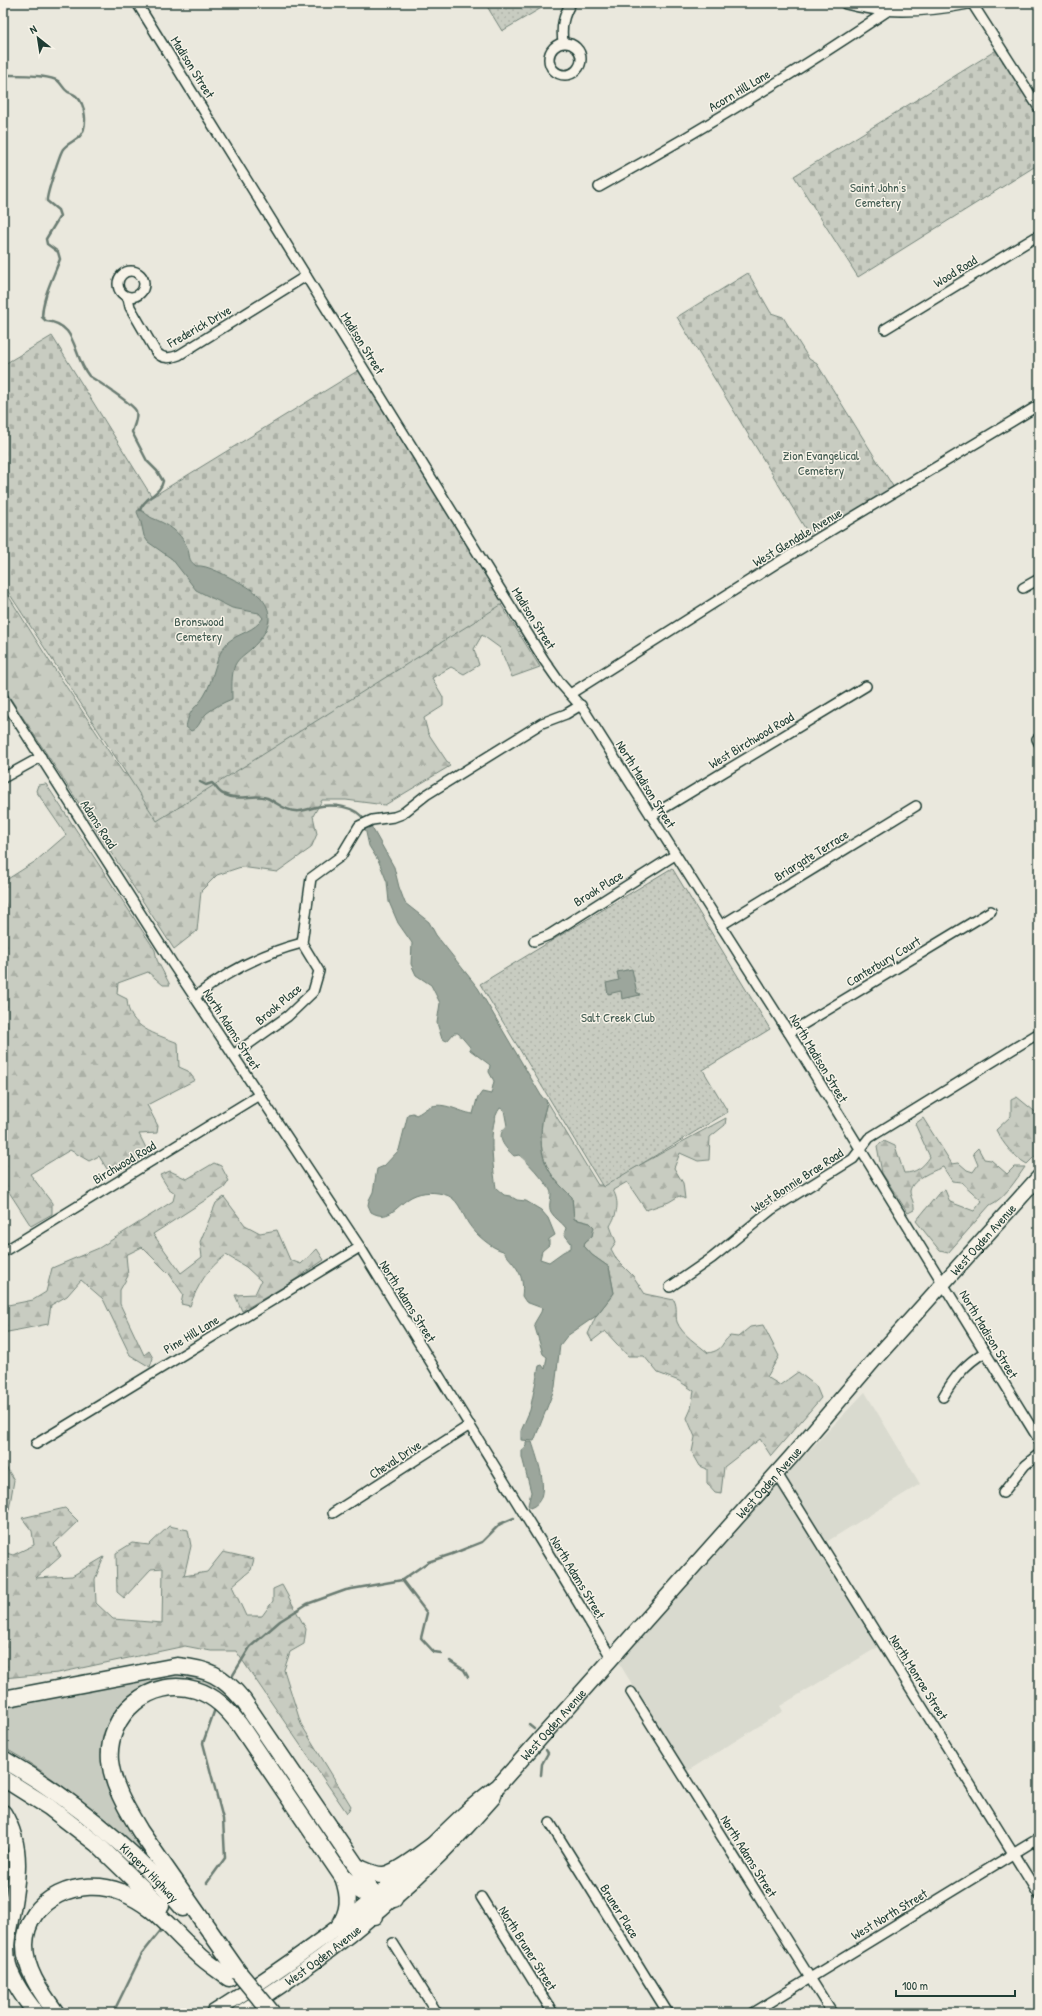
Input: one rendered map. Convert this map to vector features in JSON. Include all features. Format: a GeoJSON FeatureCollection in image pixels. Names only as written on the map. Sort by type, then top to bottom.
{"type":"FeatureCollection","features":[{"type":"Feature","properties":{"kind":"highway"},"geometry":{"type":"LineString","coordinates":[[3,1700],[177,1666],[192,1667],[213,1673],[229,1684],[242,1700],[357,1867],[371,1889],[374,1898],[375,1916]]}},
{"type":"Feature","properties":{"kind":"highway"},"geometry":{"type":"LineString","coordinates":[[234,1975],[140,1831],[121,1799],[112,1772],[110,1760],[111,1743],[118,1723],[129,1706],[153,1691],[182,1687],[196,1690],[213,1698],[227,1709],[239,1724],[342,1876],[360,1893],[374,1898],[394,1899]]}},
{"type":"Feature","properties":{"kind":"highway","name":"Kingery Highway"},"geometry":{"type":"LineString","coordinates":[[3,1759],[53,1790],[88,1816],[164,1885],[234,1975],[258,2013]]}},
{"type":"Feature","properties":{"kind":"highway","name":"Kingery Highway"},"geometry":{"type":"LineString","coordinates":[[3,1778],[49,1807],[97,1844],[272,2013]]}},
{"type":"Feature","properties":{"kind":"highway"},"geometry":{"type":"LineString","coordinates":[[3,1813],[13,1834],[18,1856],[18,1876],[6,1940],[8,1965],[18,1988],[36,2013]]}},
{"type":"Feature","properties":{"kind":"highway"},"geometry":{"type":"LineString","coordinates":[[357,1867],[372,1873],[384,1875],[398,1869],[432,1846]]}},
{"type":"Feature","properties":{"kind":"highway"},"geometry":{"type":"LineString","coordinates":[[338,1928],[344,1920],[348,1906],[348,1893],[342,1876]]}},
{"type":"Feature","properties":{"kind":"highway"},"geometry":{"type":"LineString","coordinates":[[56,2013],[42,1993],[31,1971],[25,1946],[27,1934],[38,1910],[50,1898],[64,1891],[82,1886],[99,1886],[119,1891],[138,1900],[158,1914],[198,1954],[234,1975]]}},
{"type":"Feature","properties":{"kind":"main road","name":"West Ogden Avenue"},"geometry":{"type":"LineString","coordinates":[[213,2013],[269,1977],[338,1928],[432,1846],[480,1799],[498,1786],[1039,1177]]}},
{"type":"Feature","properties":{"kind":"main road","name":"West Ogden Avenue"},"geometry":{"type":"LineString","coordinates":[[240,2013],[289,1980],[375,1916],[462,1835],[493,1798],[498,1786]]}},
{"type":"Feature","properties":{"kind":"street","name":"Madison Street"},"geometry":{"type":"LineString","coordinates":[[137,3],[544,660],[560,683],[570,694]]}},
{"type":"Feature","properties":{"kind":"street"},"geometry":{"type":"LineString","coordinates":[[562,42],[564,17],[571,3]]}},
{"type":"Feature","properties":{"kind":"street"},"geometry":{"type":"LineString","coordinates":[[846,3],[869,9],[889,10],[932,9],[968,3]]}},
{"type":"Feature","properties":{"kind":"street"},"geometry":{"type":"LineString","coordinates":[[972,3],[1039,108]]}},
{"type":"Feature","properties":{"kind":"street","name":"Acorn Hill Lane"},"geometry":{"type":"LineString","coordinates":[[599,187],[672,146],[829,50],[889,10]]}},
{"type":"Feature","properties":{"kind":"street","name":"Wood Road"},"geometry":{"type":"LineString","coordinates":[[885,329],[1039,234]]}},
{"type":"Feature","properties":{"kind":"street","name":"Frederick Drive"},"geometry":{"type":"LineString","coordinates":[[128,298],[130,307],[156,352],[160,356],[168,358],[179,355],[306,276]]}},
{"type":"Feature","properties":{"kind":"street","name":"West Glendale Avenue"},"geometry":{"type":"LineString","coordinates":[[570,694],[777,563],[1039,405]]}},
{"type":"Feature","properties":{"kind":"street"},"geometry":{"type":"LineString","coordinates":[[1023,588],[1039,579]]}},
{"type":"Feature","properties":{"kind":"street","name":"West Birchwood Road"},"geometry":{"type":"LineString","coordinates":[[651,816],[866,686]]}},
{"type":"Feature","properties":{"kind":"street","name":"North Madison Street"},"geometry":{"type":"LineString","coordinates":[[570,694],[581,705],[789,1033],[860,1151],[944,1284],[1039,1440]]}},
{"type":"Feature","properties":{"kind":"street","name":"Adams Road"},"geometry":{"type":"LineString","coordinates":[[3,698],[172,964]]}},
{"type":"Feature","properties":{"kind":"street"},"geometry":{"type":"LineString","coordinates":[[196,996],[228,973],[274,950],[302,942],[311,878],[341,856],[359,826],[372,820],[394,817],[402,814],[426,795],[542,723],[566,714],[581,705]]}},
{"type":"Feature","properties":{"kind":"street"},"geometry":{"type":"LineString","coordinates":[[3,778],[41,757]]}},
{"type":"Feature","properties":{"kind":"street","name":"Briargate Terrace"},"geometry":{"type":"LineString","coordinates":[[720,926],[916,806]]}},
{"type":"Feature","properties":{"kind":"street","name":"Brook Place"},"geometry":{"type":"LineString","coordinates":[[534,941],[549,935],[675,855]]}},
{"type":"Feature","properties":{"kind":"street","name":"Canterbury Court"},"geometry":{"type":"LineString","coordinates":[[789,1033],[991,911]]}},
{"type":"Feature","properties":{"kind":"street","name":"Brook Place"},"geometry":{"type":"LineString","coordinates":[[234,1055],[288,1016],[312,992],[319,972],[302,942]]}},
{"type":"Feature","properties":{"kind":"street","name":"North Adams Street"},"geometry":{"type":"LineString","coordinates":[[172,964],[196,996],[259,1095],[360,1247],[612,1659]]}},
{"type":"Feature","properties":{"kind":"street","name":"West Bonnie Brae Road"},"geometry":{"type":"LineString","coordinates":[[670,1287],[712,1258],[771,1210],[853,1159],[869,1138],[1039,1033]]}},
{"type":"Feature","properties":{"kind":"street","name":"Birchwood Road"},"geometry":{"type":"LineString","coordinates":[[3,1252],[259,1095]]}},
{"type":"Feature","properties":{"kind":"street","name":"Pine Hill Lane"},"geometry":{"type":"LineString","coordinates":[[36,1444],[360,1247]]}},
{"type":"Feature","properties":{"kind":"street"},"geometry":{"type":"LineString","coordinates":[[943,1397],[953,1380],[964,1367],[985,1352]]}},
{"type":"Feature","properties":{"kind":"street","name":"Cheval Drive"},"geometry":{"type":"LineString","coordinates":[[333,1513],[470,1425]]}},
{"type":"Feature","properties":{"kind":"street"},"geometry":{"type":"LineString","coordinates":[[1003,1493],[1026,1465],[1039,1454]]}},
{"type":"Feature","properties":{"kind":"street","name":"North Monroe Street"},"geometry":{"type":"LineString","coordinates":[[776,1472],[1039,1895]]}},
{"type":"Feature","properties":{"kind":"street","name":"North Adams Street"},"geometry":{"type":"LineString","coordinates":[[631,1692],[832,2013]]}},
{"type":"Feature","properties":{"kind":"street","name":"Bruner Place"},"geometry":{"type":"LineString","coordinates":[[550,1823],[668,2013]]}},
{"type":"Feature","properties":{"kind":"street","name":"West North Street"},"geometry":{"type":"LineString","coordinates":[[753,2013],[1039,1838]]}},
{"type":"Feature","properties":{"kind":"street","name":"North Bruner Street"},"geometry":{"type":"LineString","coordinates":[[481,1897],[553,2013]]}},
{"type":"Feature","properties":{"kind":"street"},"geometry":{"type":"LineString","coordinates":[[392,1943],[437,2013]]}},
{"type":"Feature","properties":{"kind":"shaded area"},"geometry":{"type":"Polygon","coordinates":[[[138,510],[177,532],[187,547],[190,560],[193,564],[212,569],[239,582],[259,596],[265,603],[268,611],[269,620],[261,638],[238,660],[235,665],[232,677],[232,699],[207,713],[198,726],[191,731],[186,727],[189,716],[193,709],[201,701],[207,690],[220,653],[228,642],[256,626],[263,618],[259,613],[232,608],[196,590],[172,559],[148,542],[144,536],[137,512],[138,510]]]}},
{"type":"Feature","properties":{"kind":"shaded area"},"geometry":{"type":"Polygon","coordinates":[[[371,826],[394,867],[405,903],[429,922],[436,935],[478,988],[542,1097],[547,1101],[542,1119],[541,1134],[541,1145],[546,1164],[556,1180],[572,1197],[574,1219],[590,1223],[594,1227],[592,1236],[585,1242],[584,1246],[592,1255],[609,1267],[614,1293],[596,1316],[567,1336],[560,1345],[555,1387],[534,1441],[521,1440],[521,1431],[530,1410],[539,1366],[542,1365],[545,1369],[547,1357],[543,1354],[534,1324],[542,1308],[526,1302],[522,1296],[523,1288],[521,1276],[516,1266],[503,1251],[488,1244],[475,1232],[468,1223],[456,1201],[448,1196],[429,1192],[416,1195],[408,1199],[387,1215],[377,1215],[371,1212],[368,1205],[373,1192],[377,1169],[384,1166],[399,1150],[408,1114],[413,1113],[416,1115],[429,1107],[440,1105],[473,1114],[477,1099],[482,1092],[491,1094],[494,1081],[489,1072],[490,1065],[470,1050],[470,1047],[458,1033],[454,1033],[447,1041],[442,1039],[437,1023],[440,1003],[431,985],[416,975],[411,964],[412,943],[398,923],[389,902],[387,882],[379,862],[369,846],[365,828],[371,826]],[[500,1108],[493,1125],[492,1146],[496,1188],[504,1195],[510,1196],[517,1200],[526,1201],[541,1210],[548,1218],[555,1235],[549,1239],[549,1245],[542,1251],[540,1259],[549,1262],[571,1248],[571,1243],[564,1234],[566,1228],[554,1217],[550,1210],[551,1193],[547,1185],[527,1162],[519,1155],[514,1156],[504,1146],[501,1134],[507,1126],[504,1110],[500,1108]]]}},
{"type":"Feature","properties":{"kind":"shaded area"},"geometry":{"type":"Polygon","coordinates":[[[632,969],[637,993],[640,995],[622,999],[621,991],[608,994],[606,983],[619,980],[617,972],[632,969]]]}},
{"type":"Feature","properties":{"kind":"shaded area"},"geometry":{"type":"Polygon","coordinates":[[[865,1392],[920,1484],[823,1544],[783,1478],[865,1392]]]}},
{"type":"Feature","properties":{"kind":"shaded area"},"geometry":{"type":"Polygon","coordinates":[[[526,1442],[532,1442],[542,1478],[541,1497],[537,1504],[530,1508],[528,1505],[531,1492],[522,1457],[522,1450],[526,1446],[526,1442]]]}},
{"type":"Feature","properties":{"kind":"shaded area"},"geometry":{"type":"Polygon","coordinates":[[[777,1483],[878,1647],[780,1706],[783,1711],[686,1772],[619,1663],[777,1483]]]}},
{"type":"Feature","properties":{"kind":"green space"},"geometry":{"type":"Polygon","coordinates":[[[485,3],[550,3],[502,31],[485,3]]]}},
{"type":"Feature","properties":{"kind":"green space"},"geometry":{"type":"Polygon","coordinates":[[[855,3],[957,3],[906,9],[855,3]]]}},
{"type":"Feature","properties":{"kind":"green space","name":"Saint John's Cemetery"},"geometry":{"type":"Polygon","coordinates":[[[998,49],[1039,115],[1039,164],[858,277],[794,176],[998,49]]]}},
{"type":"Feature","properties":{"kind":"green space","name":"Zion Evangelical Cemetery"},"geometry":{"type":"Polygon","coordinates":[[[748,273],[771,313],[783,317],[809,359],[817,364],[894,488],[811,538],[677,317],[748,273]]]}},
{"type":"Feature","properties":{"kind":"green space","name":"Bronswood Cemetery"},"geometry":{"type":"Polygon","coordinates":[[[52,336],[152,497],[359,370],[504,603],[157,821],[7,590],[3,592],[3,365],[52,336]]]}},
{"type":"Feature","properties":{"kind":"green space"},"geometry":{"type":"Polygon","coordinates":[[[4,589],[123,773],[157,785],[500,603],[540,667],[512,677],[500,648],[482,635],[474,649],[479,665],[464,674],[451,667],[432,678],[443,697],[443,706],[424,718],[428,733],[450,766],[385,805],[346,800],[322,800],[313,816],[317,834],[311,848],[277,872],[241,867],[217,875],[201,891],[197,931],[174,949],[3,687],[4,589]]]}},
{"type":"Feature","properties":{"kind":"green space"},"geometry":{"type":"Polygon","coordinates":[[[46,784],[155,950],[157,960],[170,985],[163,985],[148,972],[118,983],[117,994],[127,999],[132,1017],[138,1023],[152,1033],[178,1043],[179,1067],[188,1071],[195,1080],[147,1105],[158,1126],[157,1133],[139,1134],[149,1154],[120,1170],[107,1169],[99,1156],[89,1161],[70,1150],[30,1174],[52,1203],[52,1214],[31,1226],[9,1192],[3,1195],[3,882],[36,861],[66,835],[36,791],[38,785],[46,784]]]}},
{"type":"Feature","properties":{"kind":"green space","name":"Salt Creek Club"},"geometry":{"type":"Polygon","coordinates":[[[672,868],[770,1029],[703,1070],[728,1112],[603,1187],[480,984],[672,868]]]}},
{"type":"Feature","properties":{"kind":"green space"},"geometry":{"type":"Polygon","coordinates":[[[1017,1097],[1039,1115],[1039,1152],[1027,1164],[1009,1150],[996,1130],[1011,1116],[1011,1100],[1017,1097]]]}},
{"type":"Feature","properties":{"kind":"green space"},"geometry":{"type":"Polygon","coordinates":[[[547,1101],[598,1185],[603,1185],[726,1118],[725,1125],[710,1137],[709,1160],[698,1161],[680,1153],[674,1168],[683,1183],[685,1199],[679,1196],[669,1202],[646,1210],[627,1182],[613,1190],[617,1208],[610,1226],[616,1242],[611,1249],[617,1260],[633,1276],[645,1294],[674,1300],[679,1327],[695,1343],[708,1353],[713,1352],[717,1350],[730,1336],[738,1337],[750,1327],[763,1325],[779,1356],[767,1377],[780,1385],[798,1372],[816,1386],[821,1398],[771,1456],[760,1439],[724,1467],[721,1493],[715,1492],[707,1483],[707,1469],[700,1466],[692,1452],[695,1437],[687,1418],[691,1409],[694,1391],[679,1381],[658,1373],[644,1356],[628,1356],[605,1331],[592,1341],[588,1334],[596,1316],[614,1293],[609,1267],[592,1255],[584,1246],[585,1242],[592,1236],[590,1223],[574,1219],[572,1197],[556,1180],[546,1164],[541,1145],[541,1134],[542,1119],[547,1101]]]}},
{"type":"Feature","properties":{"kind":"green space"},"geometry":{"type":"Polygon","coordinates":[[[923,1118],[952,1164],[959,1163],[967,1170],[973,1172],[978,1165],[973,1153],[978,1148],[984,1159],[991,1160],[1007,1174],[1014,1167],[1025,1167],[1005,1194],[990,1205],[948,1253],[940,1251],[916,1221],[938,1194],[945,1190],[950,1202],[974,1211],[982,1201],[961,1182],[952,1181],[943,1167],[924,1176],[915,1183],[910,1191],[914,1210],[908,1213],[882,1173],[877,1146],[884,1141],[895,1146],[904,1173],[919,1169],[930,1157],[915,1124],[923,1118]]]}},
{"type":"Feature","properties":{"kind":"green space"},"geometry":{"type":"Polygon","coordinates":[[[214,1163],[221,1166],[229,1181],[224,1188],[153,1234],[181,1273],[202,1257],[200,1242],[216,1203],[224,1197],[245,1225],[260,1233],[277,1230],[290,1260],[301,1264],[317,1249],[324,1260],[290,1283],[242,1311],[235,1295],[255,1294],[261,1281],[246,1267],[226,1255],[204,1278],[196,1291],[190,1306],[181,1304],[183,1294],[170,1275],[142,1247],[126,1255],[128,1276],[120,1290],[120,1304],[144,1355],[149,1351],[153,1358],[150,1367],[130,1355],[103,1299],[81,1280],[67,1296],[51,1305],[48,1324],[3,1333],[3,1306],[33,1300],[46,1292],[52,1268],[99,1248],[173,1201],[175,1193],[168,1188],[160,1175],[170,1171],[187,1179],[214,1163]]]}},
{"type":"Feature","properties":{"kind":"green space"},"geometry":{"type":"Polygon","coordinates":[[[3,1467],[6,1467],[14,1480],[9,1510],[3,1521],[3,1467]]]}},
{"type":"Feature","properties":{"kind":"green space"},"geometry":{"type":"Polygon","coordinates":[[[65,1508],[78,1521],[54,1544],[61,1556],[36,1578],[72,1576],[104,1557],[95,1579],[96,1603],[113,1619],[162,1623],[163,1568],[151,1569],[124,1598],[117,1592],[116,1553],[132,1543],[149,1545],[169,1526],[188,1530],[191,1546],[184,1576],[207,1572],[223,1552],[254,1559],[251,1570],[232,1586],[246,1616],[262,1616],[273,1601],[273,1589],[282,1585],[306,1629],[304,1644],[290,1652],[284,1670],[301,1724],[351,1806],[347,1813],[236,1651],[211,1651],[185,1646],[58,1673],[3,1678],[3,1552],[13,1555],[34,1545],[32,1531],[22,1518],[65,1508]]]}},
{"type":"Feature","properties":{"kind":"green space"},"geometry":{"type":"Polygon","coordinates":[[[193,1673],[230,1691],[300,1793],[296,1797],[230,1703],[151,1685],[105,1745],[147,1850],[145,1855],[59,1783],[41,1770],[3,1747],[3,1706],[151,1675],[193,1673]]]}},
{"type":"Feature","properties":{"kind":"green space"},"geometry":{"type":"Polygon","coordinates":[[[307,1811],[313,1812],[357,1878],[355,1881],[307,1811]]]}},
{"type":"Feature","properties":{"kind":"waterway"},"geometry":{"type":"LineString","coordinates":[[3,75],[31,75],[47,77],[58,81],[66,91],[76,96],[82,104],[84,110],[85,121],[83,132],[78,138],[63,149],[47,197],[47,201],[58,210],[60,216],[46,239],[47,244],[58,252],[60,259],[46,294],[42,317],[46,321],[56,323],[64,328],[69,334],[89,376],[122,398],[136,411],[136,419],[132,432],[147,461],[157,471],[163,481],[159,489],[145,502],[140,510]]}},
{"type":"Feature","properties":{"kind":"waterway"},"geometry":{"type":"LineString","coordinates":[[200,782],[206,785],[212,783],[221,793],[229,796],[257,796],[267,798],[291,811],[300,811],[322,806],[343,807],[356,812],[365,821]]}},
{"type":"Feature","properties":{"kind":"waterway"},"geometry":{"type":"LineString","coordinates":[[233,1675],[250,1647],[280,1621],[307,1604],[346,1590],[402,1580],[428,1562],[482,1542],[500,1524],[514,1518]]}},
{"type":"Feature","properties":{"kind":"waterway"},"geometry":{"type":"LineString","coordinates":[[402,1580],[427,1613],[421,1638],[434,1652],[441,1653]]}},
{"type":"Feature","properties":{"kind":"waterway"},"geometry":{"type":"LineString","coordinates":[[450,1661],[464,1670],[468,1677]]}},
{"type":"Feature","properties":{"kind":"waterway"},"geometry":{"type":"LineString","coordinates":[[207,1883],[225,1858],[223,1819],[203,1743],[215,1709]]}},
{"type":"Feature","properties":{"kind":"waterway"},"geometry":{"type":"LineString","coordinates":[[529,1725],[534,1729]]}},
{"type":"Feature","properties":{"kind":"waterway"},"geometry":{"type":"LineString","coordinates":[[541,1775],[542,1764],[548,1753],[546,1750]]}},
{"type":"Feature","properties":{"kind":"waterway"},"geometry":{"type":"LineString","coordinates":[[113,2013],[142,1954],[162,1929]]}}]}
